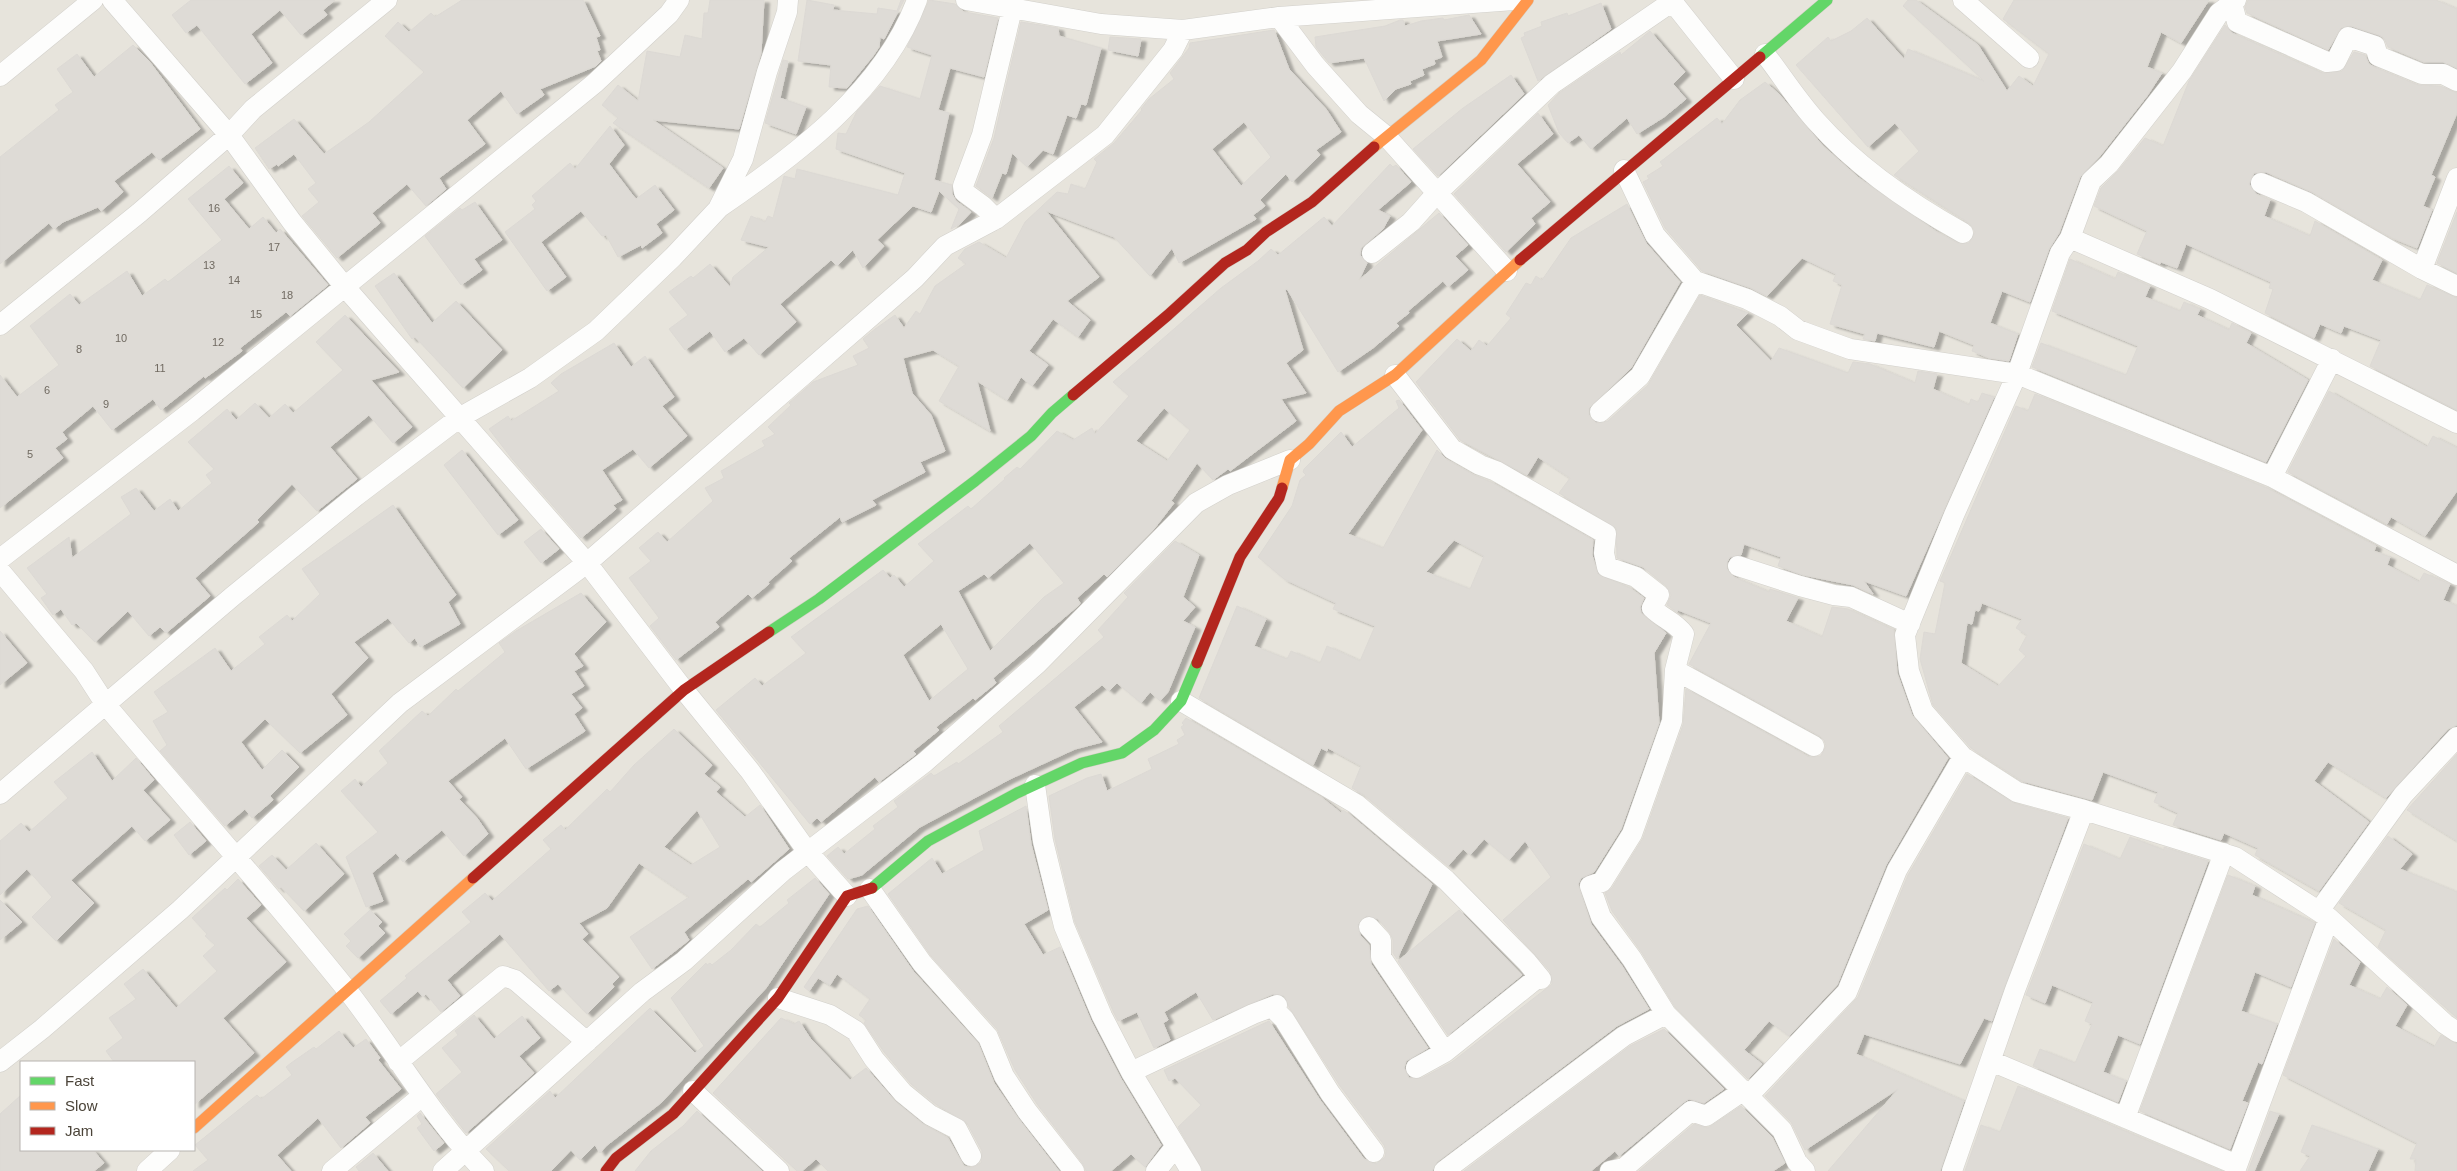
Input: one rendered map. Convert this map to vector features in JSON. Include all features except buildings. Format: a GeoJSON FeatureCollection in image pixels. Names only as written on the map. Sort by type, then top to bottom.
{"type":"FeatureCollection","features":[{"type":"Feature","properties":{"kind":"street"},"geometry":{"type":"LineString","coordinates":[[0,76],[93,0]]}},
{"type":"Feature","properties":{"kind":"street"},"geometry":{"type":"LineString","coordinates":[[112,0],[229,135],[292,222],[344,287],[587,563],[684,690],[750,771],[807,851],[847,896]]}},
{"type":"Feature","properties":{"kind":"street"},"geometry":{"type":"LineString","coordinates":[[0,325],[139,213],[229,135],[253,109],[387,0]]}},
{"type":"Feature","properties":{"kind":"street"},"geometry":{"type":"LineString","coordinates":[[0,559],[192,411],[595,83],[669,14],[679,0]]}},
{"type":"Feature","properties":{"kind":"street"},"geometry":{"type":"LineString","coordinates":[[718,209],[743,159],[767,72],[787,12],[788,0]]}},
{"type":"Feature","properties":{"kind":"street"},"geometry":{"type":"LineString","coordinates":[[0,794],[233,596],[356,496],[459,418],[530,378],[596,331],[673,257],[718,209],[786,162],[882,67],[909,24],[917,0]]}},
{"type":"Feature","properties":{"kind":"street"},"geometry":{"type":"LineString","coordinates":[[966,0],[1101,24],[1183,30],[1279,17],[1514,0]]}},
{"type":"Feature","properties":{"kind":"street"},"geometry":{"type":"LineString","coordinates":[[195,1127],[684,690],[818,599],[975,482],[1031,436],[1052,413],[1168,315],[1225,263],[1247,250],[1266,232],[1312,202],[1386,136],[1481,60],[1528,0]]}},
{"type":"Feature","properties":{"kind":"street"},"geometry":{"type":"LineString","coordinates":[[443,1171],[642,992],[684,961],[807,851],[925,762],[1038,664],[1196,504],[1228,485],[1290,460],[1309,444],[1339,411],[1395,375],[1507,271],[1827,0]]}},
{"type":"Feature","properties":{"kind":"street"},"geometry":{"type":"LineString","coordinates":[[1963,0],[2030,58]]}},
{"type":"Feature","properties":{"kind":"street"},"geometry":{"type":"LineString","coordinates":[[1372,253],[1411,222],[1436,194],[1552,84],[1672,1],[1734,79]]}},
{"type":"Feature","properties":{"kind":"street"},"geometry":{"type":"LineString","coordinates":[[2234,1],[2237,22],[2327,62],[2336,61],[2348,36],[2375,46],[2378,56],[2422,74],[2443,74],[2457,81]]}},
{"type":"Feature","properties":{"kind":"street"},"geometry":{"type":"LineString","coordinates":[[2234,1],[2219,13],[2182,71],[2129,140],[2109,164],[2091,181],[2070,238],[2060,253],[2017,374],[1954,515],[1905,635],[1909,671],[1923,711],[1963,757],[2016,792],[2084,810],[2235,857],[2324,914],[2445,1024],[2457,1032]]}},
{"type":"Feature","properties":{"kind":"street"},"geometry":{"type":"LineString","coordinates":[[996,219],[983,206],[964,192],[964,186],[982,135],[1012,8]]}},
{"type":"Feature","properties":{"kind":"street"},"geometry":{"type":"LineString","coordinates":[[1279,17],[1315,65],[1359,114],[1386,136],[1507,271]]}},
{"type":"Feature","properties":{"kind":"street"},"geometry":{"type":"LineString","coordinates":[[0,1062],[42,1029],[180,910],[400,703],[587,563],[915,278],[945,246],[996,219],[1105,135],[1173,50],[1183,30]]}},
{"type":"Feature","properties":{"kind":"street"},"geometry":{"type":"LineString","coordinates":[[1765,54],[1816,121],[1875,177],[1904,194],[1919,208],[1963,233]]}},
{"type":"Feature","properties":{"kind":"street"},"geometry":{"type":"LineString","coordinates":[[1624,170],[1654,235],[1695,281],[1748,299],[1780,316],[1798,330],[1850,349],[2017,374],[2272,476],[2457,575]]}},
{"type":"Feature","properties":{"kind":"street"},"geometry":{"type":"LineString","coordinates":[[2422,269],[2457,178]]}},
{"type":"Feature","properties":{"kind":"street"},"geometry":{"type":"LineString","coordinates":[[2260,183],[2306,202],[2422,269],[2457,286]]}},
{"type":"Feature","properties":{"kind":"street"},"geometry":{"type":"LineString","coordinates":[[2070,238],[2210,299],[2457,423]]}},
{"type":"Feature","properties":{"kind":"street"},"geometry":{"type":"LineString","coordinates":[[1600,412],[1640,376],[1695,281]]}},
{"type":"Feature","properties":{"kind":"street"},"geometry":{"type":"LineString","coordinates":[[2272,476],[2332,359]]}},
{"type":"Feature","properties":{"kind":"street"},"geometry":{"type":"LineString","coordinates":[[1395,375],[1452,449],[1480,465],[1496,471],[1606,534],[1604,553],[1607,567],[1636,577],[1659,595],[1652,608],[1659,615],[1675,622],[1684,634],[1675,670],[1672,721],[1632,834],[1602,882],[1590,886],[1601,917],[1632,959],[1666,1014],[1747,1092],[1782,1130],[1795,1168]]}},
{"type":"Feature","properties":{"kind":"street"},"geometry":{"type":"LineString","coordinates":[[606,1171],[616,1158],[674,1114],[778,998],[847,896],[870,889],[928,841],[1017,792],[1082,763],[1122,753],[1154,730],[1181,701],[1240,556],[1279,498],[1290,460]]}},
{"type":"Feature","properties":{"kind":"street"},"geometry":{"type":"LineString","coordinates":[[1738,566],[1800,586],[1834,595],[1851,597],[1910,624]]}},
{"type":"Feature","properties":{"kind":"street"},"geometry":{"type":"LineString","coordinates":[[0,571],[84,671],[106,705],[348,991],[422,1096],[466,1152],[484,1171]]}},
{"type":"Feature","properties":{"kind":"street"},"geometry":{"type":"LineString","coordinates":[[1675,670],[1814,746]]}},
{"type":"Feature","properties":{"kind":"street"},"geometry":{"type":"LineString","coordinates":[[1181,701],[1356,804],[1446,880],[1527,962],[1541,979],[1536,979],[1529,984],[1445,1052],[1416,1068]]}},
{"type":"Feature","properties":{"kind":"street"},"geometry":{"type":"LineString","coordinates":[[1991,1061],[2236,1168],[2324,914],[2403,795],[2457,737]]}},
{"type":"Feature","properties":{"kind":"street"},"geometry":{"type":"LineString","coordinates":[[1610,1171],[1624,1168],[1691,1111],[1706,1116],[1747,1092],[1847,992],[1897,870],[1963,757]]}},
{"type":"Feature","properties":{"kind":"street"},"geometry":{"type":"LineString","coordinates":[[1035,785],[1043,841],[1064,926],[1102,1016],[1131,1072],[1191,1171]]}},
{"type":"Feature","properties":{"kind":"street"},"geometry":{"type":"LineString","coordinates":[[1952,1171],[2015,990],[2084,810]]}},
{"type":"Feature","properties":{"kind":"street"},"geometry":{"type":"LineString","coordinates":[[2125,1118],[2224,853]]}},
{"type":"Feature","properties":{"kind":"street"},"geometry":{"type":"LineString","coordinates":[[870,889],[922,963],[988,1037],[1004,1076],[1027,1111],[1074,1171]]}},
{"type":"Feature","properties":{"kind":"street"},"geometry":{"type":"LineString","coordinates":[[1370,927],[1381,940],[1381,957],[1445,1052]]}},
{"type":"Feature","properties":{"kind":"street"},"geometry":{"type":"LineString","coordinates":[[398,1062],[502,976],[516,980],[587,1042]]}},
{"type":"Feature","properties":{"kind":"street"},"geometry":{"type":"LineString","coordinates":[[778,998],[830,1016],[856,1031],[874,1059],[903,1093],[930,1115],[957,1129],[971,1156]]}},
{"type":"Feature","properties":{"kind":"street"},"geometry":{"type":"LineString","coordinates":[[1131,1072],[1277,1004],[1276,1011],[1284,1019],[1330,1092],[1374,1152]]}},
{"type":"Feature","properties":{"kind":"street"},"geometry":{"type":"LineString","coordinates":[[1448,1170],[1624,1036],[1666,1014]]}},
{"type":"Feature","properties":{"kind":"street"},"geometry":{"type":"LineString","coordinates":[[693,1091],[779,1171]]}},
{"type":"Feature","properties":{"kind":"street"},"geometry":{"type":"LineString","coordinates":[[332,1171],[422,1096]]}},
{"type":"Feature","properties":{"kind":"street"},"geometry":{"type":"LineString","coordinates":[[1156,1171],[1176,1146]]}},
{"type":"Feature","properties":{"kind":"street"},"geometry":{"type":"LineString","coordinates":[[147,1171],[169,1151]]}},
{"type":"Feature","properties":{"kind":"shaded area"},"geometry":{"type":"Polygon","coordinates":[[[0,0],[2457,0],[2457,1171],[0,1171],[0,0]]]}},
{"type":"Feature","properties":{"kind":"traffic: fast"},"geometry":{"type":"LineString","coordinates":[[1760,57],[1827,0]]}},
{"type":"Feature","properties":{"kind":"traffic: fast"},"geometry":{"type":"LineString","coordinates":[[769,632],[819,599],[975,481],[1031,436],[1052,413],[1073,395]]}},
{"type":"Feature","properties":{"kind":"traffic: fast"},"geometry":{"type":"LineString","coordinates":[[872,888],[928,841],[1017,793],[1082,763],[1122,753],[1154,730],[1181,701],[1197,663]]}},
{"type":"Feature","properties":{"kind":"traffic: slow"},"geometry":{"type":"LineString","coordinates":[[1374,147],[1481,60],[1528,0]]}},
{"type":"Feature","properties":{"kind":"traffic: slow"},"geometry":{"type":"LineString","coordinates":[[1282,488],[1290,460],[1309,444],[1339,411],[1395,375],[1520,260]]}},
{"type":"Feature","properties":{"kind":"traffic: slow"},"geometry":{"type":"LineString","coordinates":[[195,1127],[473,878]]}},
{"type":"Feature","properties":{"kind":"traffic: jam"},"geometry":{"type":"LineString","coordinates":[[1520,260],[1760,57]]}},
{"type":"Feature","properties":{"kind":"traffic: jam"},"geometry":{"type":"LineString","coordinates":[[1073,395],[1168,315],[1225,263],[1247,250],[1266,232],[1312,202],[1374,147]]}},
{"type":"Feature","properties":{"kind":"traffic: jam"},"geometry":{"type":"LineString","coordinates":[[1197,663],[1240,557],[1279,498],[1282,488]]}},
{"type":"Feature","properties":{"kind":"traffic: jam"},"geometry":{"type":"LineString","coordinates":[[473,878],[684,690],[769,632]]}},
{"type":"Feature","properties":{"kind":"traffic: jam"},"geometry":{"type":"LineString","coordinates":[[606,1171],[616,1158],[673,1114],[778,998],[847,896],[872,888]]}}]}
